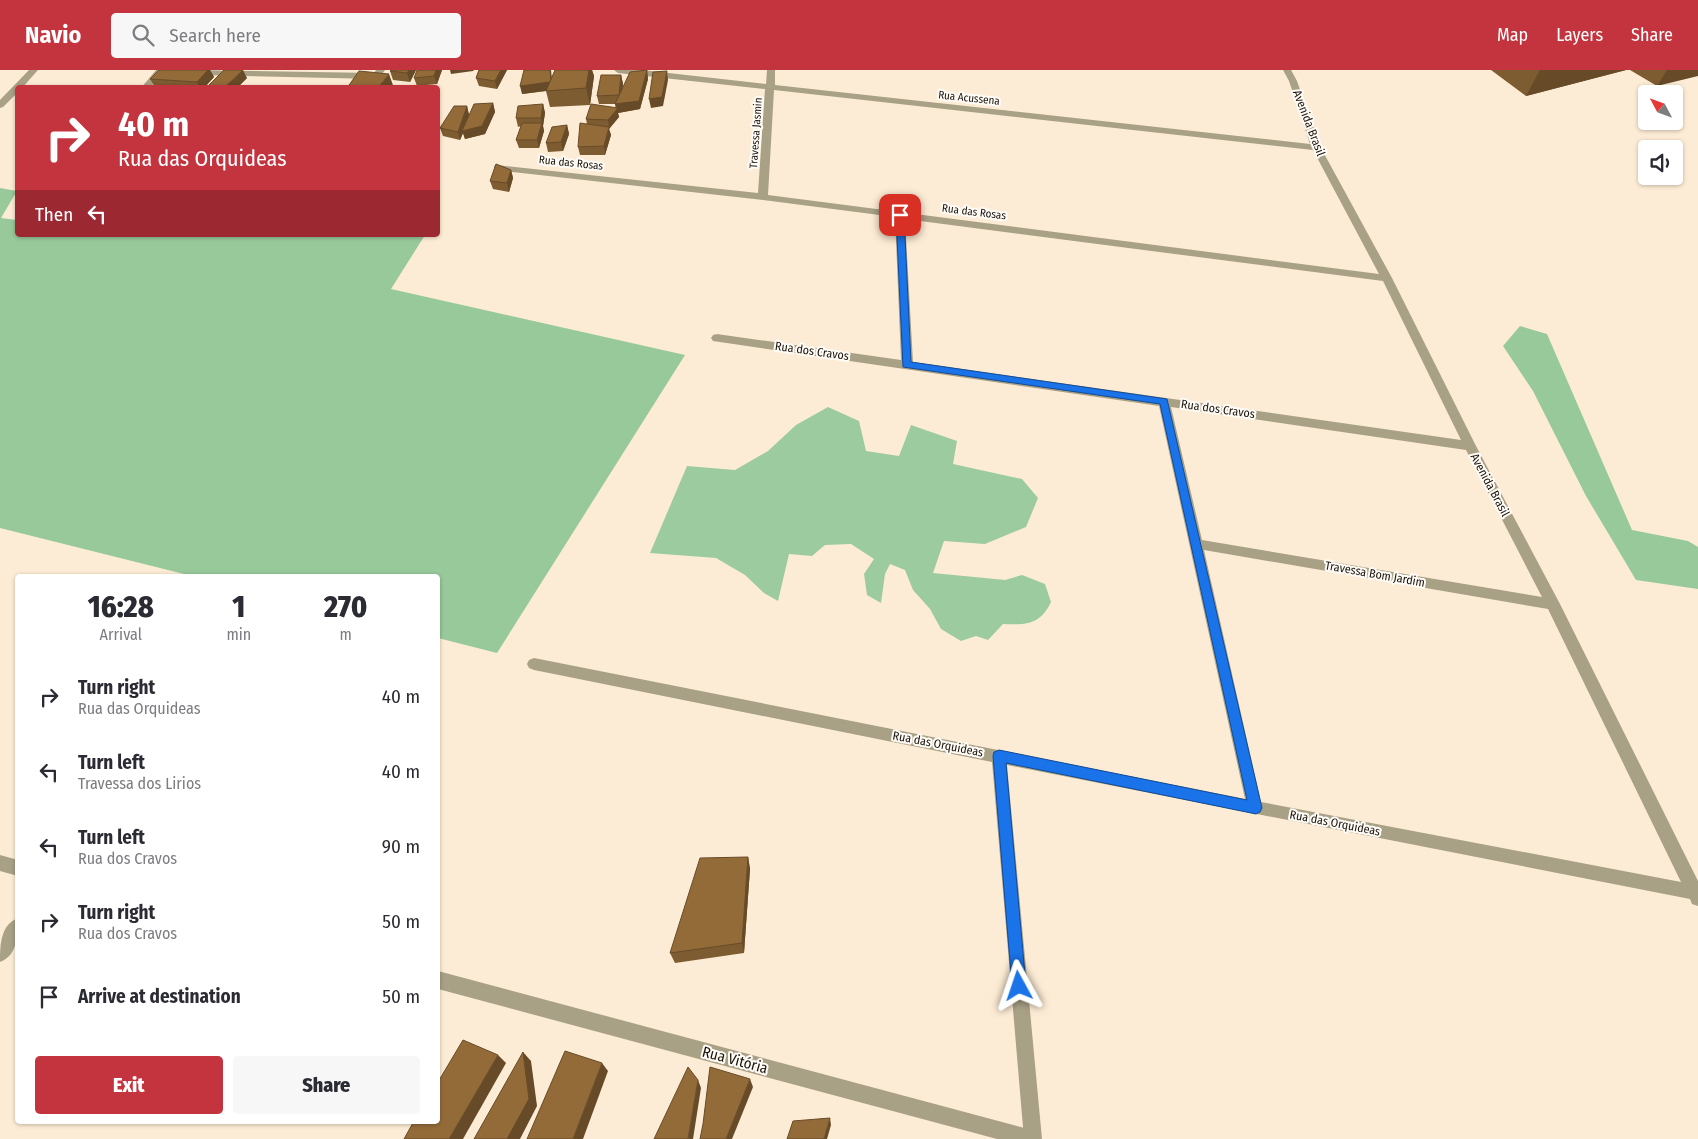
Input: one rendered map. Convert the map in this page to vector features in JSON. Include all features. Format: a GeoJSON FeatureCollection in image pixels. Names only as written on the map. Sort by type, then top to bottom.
{"type":"FeatureCollection","features":[{"type":"Feature","properties":{"kind":"street"},"geometry":{"type":"LineString","coordinates":[[19,85],[34,70]]}},
{"type":"Feature","properties":{"kind":"street"},"geometry":{"type":"LineString","coordinates":[[148,85],[160,70],[170,71]]}},
{"type":"Feature","properties":{"kind":"street"},"geometry":{"type":"LineString","coordinates":[[189,71],[312,76],[376,76],[381,70]]}},
{"type":"Feature","properties":{"kind":"street","name":"Rua Acussena"},"geometry":{"type":"LineString","coordinates":[[618,70],[1316,148]]}},
{"type":"Feature","properties":{"kind":"street","name":"Travessa Jasmin"},"geometry":{"type":"LineString","coordinates":[[763,197],[771,70]]}},
{"type":"Feature","properties":{"kind":"street","name":"Avenida Brasil"},"geometry":{"type":"LineString","coordinates":[[1287,70],[1293,81],[1316,148],[1387,278],[1470,446],[1553,604],[1696,895]]}},
{"type":"Feature","properties":{"kind":"street"},"geometry":{"type":"LineString","coordinates":[[0,105],[15,90]]}},
{"type":"Feature","properties":{"kind":"street","name":"Rua das Rosas"},"geometry":{"type":"LineString","coordinates":[[497,168],[763,197],[1387,278]]}},
{"type":"Feature","properties":{"kind":"street"},"geometry":{"type":"LineString","coordinates":[[900,215],[907,364]]}},
{"type":"Feature","properties":{"kind":"street","name":"Rua dos Cravos"},"geometry":{"type":"LineString","coordinates":[[717,338],[1470,446]]}},
{"type":"Feature","properties":{"kind":"street"},"geometry":{"type":"LineString","coordinates":[[1164,401],[1256,808]]}},
{"type":"Feature","properties":{"kind":"street","name":"Travessa Bom Jardim"},"geometry":{"type":"LineString","coordinates":[[1196,544],[1553,604]]}},
{"type":"Feature","properties":{"kind":"street","name":"Rua das Orquideas"},"geometry":{"type":"LineString","coordinates":[[534,664],[1696,895]]}},
{"type":"Feature","properties":{"kind":"street"},"geometry":{"type":"LineString","coordinates":[[999,756],[1032,1139]]}},
{"type":"Feature","properties":{"kind":"street"},"geometry":{"type":"LineString","coordinates":[[0,863],[15,867]]}},
{"type":"Feature","properties":{"kind":"street"},"geometry":{"type":"LineString","coordinates":[[0,954],[15,931]]}},
{"type":"Feature","properties":{"kind":"street","name":"Rua Vitória"},"geometry":{"type":"LineString","coordinates":[[440,981],[1032,1139]]}},
{"type":"Feature","properties":{"kind":"green space"},"geometry":{"type":"Polygon","coordinates":[[[0,188],[15,191],[15,194],[1,218],[15,220],[15,237],[424,237],[391,289],[685,355],[497,653],[440,639],[440,574],[184,574],[0,528],[0,188]]]}},
{"type":"Feature","properties":{"kind":"green space"},"geometry":{"type":"Polygon","coordinates":[[[1520,326],[1547,334],[1632,530],[1688,541],[1698,547],[1698,589],[1636,580],[1586,496],[1533,391],[1503,346],[1520,326]]]}},
{"type":"Feature","properties":{"kind":"green space"},"geometry":{"type":"Polygon","coordinates":[[[828,407],[859,421],[866,451],[899,456],[911,425],[957,441],[953,464],[1022,479],[1038,498],[1026,527],[985,544],[944,541],[933,573],[1005,580],[1022,575],[1045,584],[1051,602],[1047,610],[1032,622],[1025,624],[1003,624],[988,640],[976,636],[961,641],[941,629],[930,609],[913,590],[905,570],[890,564],[885,574],[881,603],[867,595],[864,574],[874,559],[851,544],[825,545],[812,556],[789,554],[778,601],[764,593],[745,575],[716,558],[650,553],[687,466],[735,470],[768,451],[796,425],[828,407]]]}},
{"type":"Feature","properties":{"kind":"building"},"geometry":{"type":"Polygon","coordinates":[[[159,70],[208,70],[197,82],[150,79],[159,70]]]}},
{"type":"Feature","properties":{"kind":"building"},"geometry":{"type":"Polygon","coordinates":[[[224,70],[243,70],[227,85],[209,85],[224,70]]]}},
{"type":"Feature","properties":{"kind":"building"},"geometry":{"type":"Polygon","coordinates":[[[391,70],[409,70],[407,73],[391,70]]]}},
{"type":"Feature","properties":{"kind":"building"},"geometry":{"type":"Polygon","coordinates":[[[417,70],[436,70],[434,76],[414,78],[417,70]]]}},
{"type":"Feature","properties":{"kind":"building"},"geometry":{"type":"Polygon","coordinates":[[[479,70],[501,70],[495,81],[476,78],[479,70]]]}},
{"type":"Feature","properties":{"kind":"building"},"geometry":{"type":"Polygon","coordinates":[[[524,70],[550,70],[551,80],[550,82],[520,86],[524,70]]]}},
{"type":"Feature","properties":{"kind":"building"},"geometry":{"type":"Polygon","coordinates":[[[555,70],[589,70],[586,88],[546,91],[555,70]]]}},
{"type":"Feature","properties":{"kind":"building"},"geometry":{"type":"Polygon","coordinates":[[[647,70],[639,101],[615,104],[630,72],[647,70]]]}},
{"type":"Feature","properties":{"kind":"building"},"geometry":{"type":"Polygon","coordinates":[[[359,71],[389,74],[380,85],[349,85],[359,71]]]}},
{"type":"Feature","properties":{"kind":"building"},"geometry":{"type":"Polygon","coordinates":[[[667,71],[662,97],[649,99],[653,72],[667,71]]]}},
{"type":"Feature","properties":{"kind":"building"},"geometry":{"type":"Polygon","coordinates":[[[601,75],[621,75],[619,95],[597,96],[601,75]]]}},
{"type":"Feature","properties":{"kind":"building"},"geometry":{"type":"Polygon","coordinates":[[[493,103],[482,126],[462,131],[474,104],[493,103]]]}},
{"type":"Feature","properties":{"kind":"building"},"geometry":{"type":"Polygon","coordinates":[[[543,104],[541,118],[516,118],[518,106],[543,104]]]}},
{"type":"Feature","properties":{"kind":"building"},"geometry":{"type":"Polygon","coordinates":[[[591,104],[618,108],[608,120],[586,119],[591,104]]]}},
{"type":"Feature","properties":{"kind":"building"},"geometry":{"type":"Polygon","coordinates":[[[454,106],[467,106],[458,132],[440,128],[454,106]]]}},
{"type":"Feature","properties":{"kind":"building"},"geometry":{"type":"Polygon","coordinates":[[[522,123],[542,123],[537,140],[516,140],[522,123]]]}},
{"type":"Feature","properties":{"kind":"building"},"geometry":{"type":"Polygon","coordinates":[[[580,123],[609,127],[604,146],[578,147],[580,123]]]}},
{"type":"Feature","properties":{"kind":"building"},"geometry":{"type":"Polygon","coordinates":[[[567,125],[561,142],[546,143],[552,127],[567,125]]]}},
{"type":"Feature","properties":{"kind":"building"},"geometry":{"type":"Polygon","coordinates":[[[496,164],[511,170],[507,183],[490,181],[496,164]]]}},
{"type":"Feature","properties":{"kind":"building"},"geometry":{"type":"Polygon","coordinates":[[[748,857],[742,943],[670,953],[700,858],[748,857]]]}},
{"type":"Feature","properties":{"kind":"building"},"geometry":{"type":"Polygon","coordinates":[[[463,1040],[498,1055],[449,1139],[404,1139],[412,1124],[440,1124],[440,1079],[463,1040]]]}},
{"type":"Feature","properties":{"kind":"building"},"geometry":{"type":"Polygon","coordinates":[[[565,1051],[602,1063],[573,1139],[527,1139],[565,1051]]]}},
{"type":"Feature","properties":{"kind":"building"},"geometry":{"type":"Polygon","coordinates":[[[523,1052],[529,1099],[507,1139],[474,1139],[523,1052]]]}},
{"type":"Feature","properties":{"kind":"building"},"geometry":{"type":"Polygon","coordinates":[[[688,1067],[698,1080],[688,1139],[654,1139],[688,1067]]]}},
{"type":"Feature","properties":{"kind":"building"},"geometry":{"type":"Polygon","coordinates":[[[710,1067],[750,1079],[726,1139],[700,1139],[710,1067]]]}},
{"type":"Feature","properties":{"kind":"building"},"geometry":{"type":"Polygon","coordinates":[[[830,1118],[824,1139],[787,1139],[793,1121],[830,1118]]]}},
{"type":"Feature","properties":{"kind":"route"},"geometry":{"type":"LineString","coordinates":[[900,215],[907,364],[1164,401],[1256,808],[999,756],[1019,986]]}}]}
